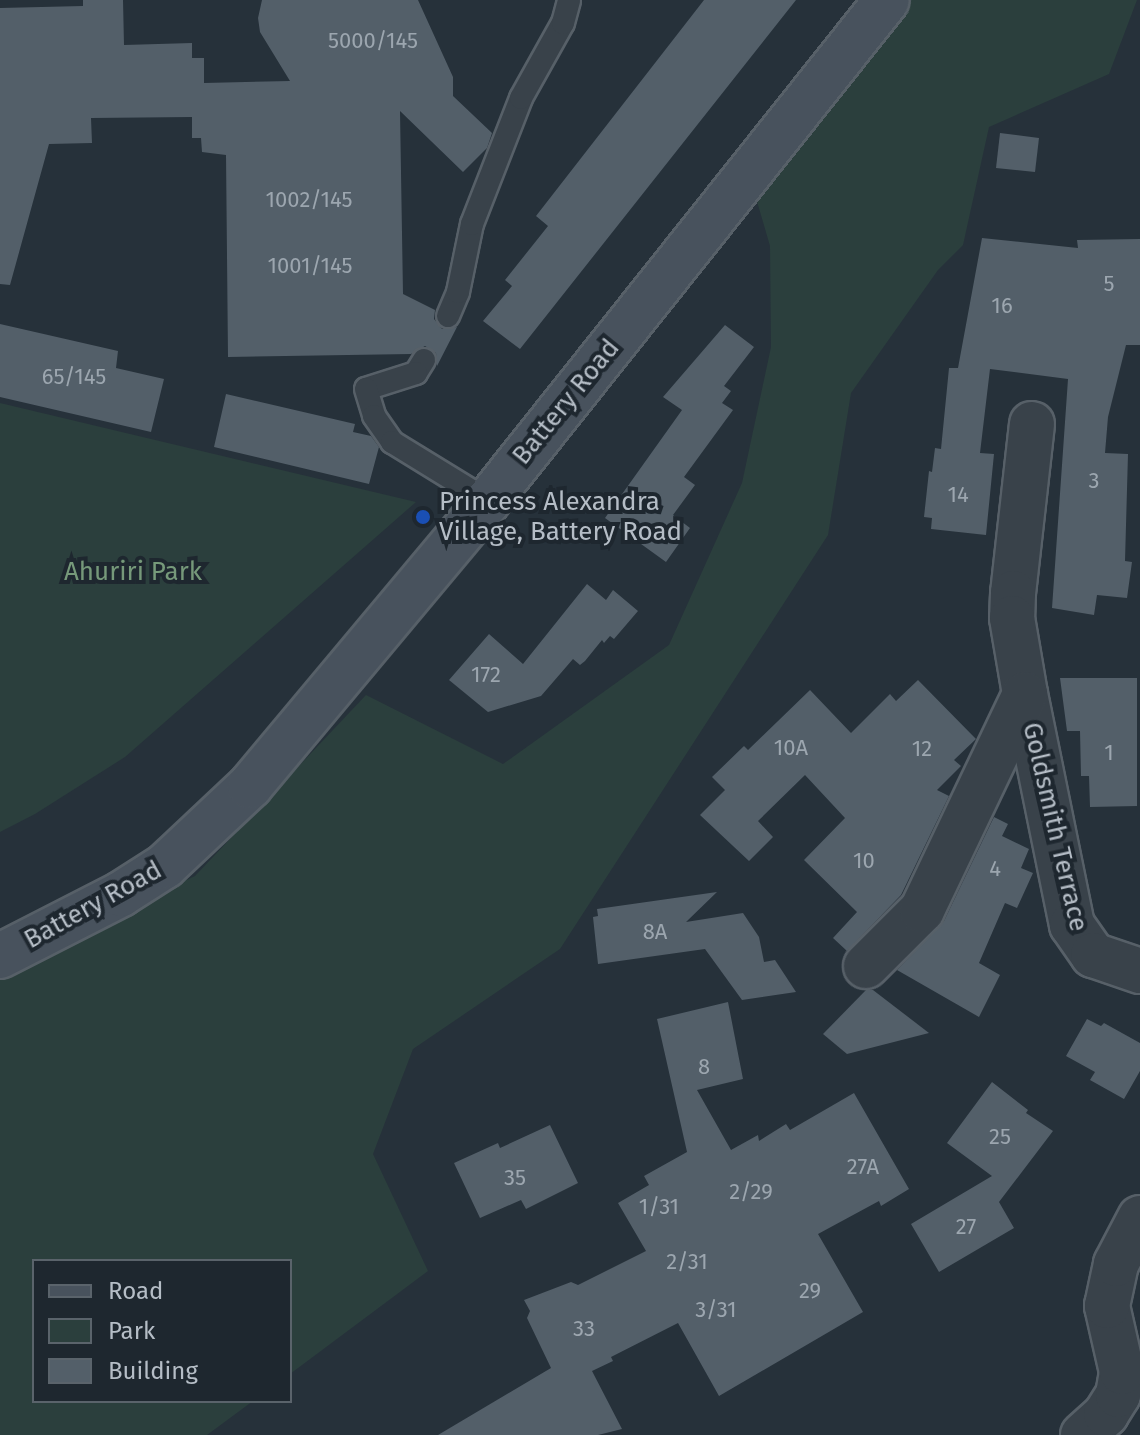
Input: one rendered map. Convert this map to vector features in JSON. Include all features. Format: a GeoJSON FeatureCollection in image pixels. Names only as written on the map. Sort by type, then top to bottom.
{"type":"FeatureCollection","features":[{"type":"Feature","properties":{"kind":"street","name":"Battery Road"},"geometry":{"type":"LineString","coordinates":[[0,956],[121,894],[165,866],[207,830],[250,786],[488,501],[887,0]]}},
{"type":"Feature","properties":{"kind":"street","name":"Goldsmith Terrace"},"geometry":{"type":"LineString","coordinates":[[1032,424],[1012,618],[1025,694],[1072,925],[1093,955],[1140,971]]}},
{"type":"Feature","properties":{"kind":"street","name":"Goldsmith Terrace"},"geometry":{"type":"LineString","coordinates":[[866,966],[922,910],[1025,694]]}},
{"type":"Feature","properties":{"kind":"street"},"geometry":{"type":"LineString","coordinates":[[1083,1435],[1106,1414],[1118,1395],[1122,1372],[1107,1306],[1116,1264],[1140,1218]]}},
{"type":"Feature","properties":{"kind":"lane"},"geometry":{"type":"LineString","coordinates":[[448,316],[458,292],[472,224],[521,98],[563,23],[569,0]]}},
{"type":"Feature","properties":{"kind":"lane"},"geometry":{"type":"LineString","coordinates":[[424,360],[416,373],[366,389],[374,416],[392,442],[488,501]]}},
{"type":"Feature","properties":{"kind":"green space"},"geometry":{"type":"Polygon","coordinates":[[[911,0],[1137,0],[1109,74],[989,127],[963,245],[938,270],[851,393],[828,535],[560,949],[413,1049],[373,1154],[428,1271],[292,1373],[292,1259],[32,1259],[32,1403],[250,1403],[207,1435],[0,1435],[0,967],[195,876],[366,695],[503,764],[669,645],[742,483],[771,347],[770,246],[756,198],[911,0]]]}},
{"type":"Feature","properties":{"kind":"green space","name":"Ahuriri Park"},"geometry":{"type":"Polygon","coordinates":[[[0,403],[416,502],[125,757],[35,814],[0,832],[0,403]]]}},
{"type":"Feature","properties":{"kind":"building"},"geometry":{"type":"Polygon","coordinates":[[[83,0],[123,0],[124,45],[192,43],[192,58],[204,58],[204,83],[290,81],[260,32],[258,18],[262,0],[418,0],[453,77],[453,96],[492,133],[487,148],[463,172],[400,111],[403,294],[435,310],[434,319],[442,329],[457,327],[437,366],[436,353],[425,346],[411,354],[228,357],[226,155],[202,152],[201,138],[192,138],[192,117],[91,118],[92,143],[49,144],[10,285],[0,284],[0,8],[83,6],[83,0]]]}},
{"type":"Feature","properties":{"kind":"building"},"geometry":{"type":"Polygon","coordinates":[[[704,0],[796,0],[520,349],[483,321],[512,286],[505,280],[548,226],[536,216],[704,0]]]}},
{"type":"Feature","properties":{"kind":"building"},"geometry":{"type":"Polygon","coordinates":[[[1000,133],[1039,138],[1035,172],[996,168],[1000,133]]]}},
{"type":"Feature","properties":{"kind":"building"},"geometry":{"type":"Polygon","coordinates":[[[982,238],[1078,248],[1077,240],[1140,239],[1140,345],[1126,345],[1108,417],[1105,453],[1128,454],[1125,561],[1132,562],[1127,598],[1097,595],[1094,615],[1052,608],[1068,379],[990,369],[980,453],[994,454],[986,535],[931,529],[932,518],[924,517],[929,471],[932,472],[935,448],[941,449],[949,368],[958,368],[982,238]]]}},
{"type":"Feature","properties":{"kind":"building"},"geometry":{"type":"Polygon","coordinates":[[[0,324],[118,351],[116,368],[164,379],[151,432],[0,397],[0,324]]]}},
{"type":"Feature","properties":{"kind":"building"},"geometry":{"type":"Polygon","coordinates":[[[725,325],[754,347],[724,386],[731,391],[722,403],[733,410],[684,477],[695,485],[673,515],[690,528],[666,562],[605,518],[682,410],[663,397],[725,325]]]}},
{"type":"Feature","properties":{"kind":"building"},"geometry":{"type":"Polygon","coordinates":[[[226,394],[355,424],[353,432],[371,436],[379,447],[369,484],[214,447],[226,394]]]}},
{"type":"Feature","properties":{"kind":"building"},"geometry":{"type":"Polygon","coordinates":[[[587,584],[606,600],[613,590],[638,611],[614,639],[610,636],[604,643],[602,640],[580,665],[573,659],[541,696],[488,712],[449,680],[489,634],[523,664],[587,584]]]}},
{"type":"Feature","properties":{"kind":"building"},"geometry":{"type":"Polygon","coordinates":[[[1060,678],[1137,678],[1137,806],[1090,807],[1089,776],[1081,776],[1080,731],[1067,731],[1060,678]]]}},
{"type":"Feature","properties":{"kind":"building"},"geometry":{"type":"Polygon","coordinates":[[[918,680],[976,739],[954,760],[961,766],[937,790],[949,796],[901,895],[847,951],[833,938],[857,912],[804,860],[845,818],[805,775],[758,821],[773,837],[749,861],[700,815],[725,790],[712,777],[744,746],[748,750],[810,690],[851,733],[890,694],[896,701],[918,680]]]}},
{"type":"Feature","properties":{"kind":"building"},"geometry":{"type":"Polygon","coordinates":[[[994,817],[1008,824],[1002,836],[1029,849],[1021,868],[1033,873],[1017,908],[1005,903],[979,963],[1000,975],[979,1017],[897,970],[944,921],[994,817]]]}},
{"type":"Feature","properties":{"kind":"building"},"geometry":{"type":"Polygon","coordinates":[[[717,892],[686,922],[743,913],[759,937],[764,962],[775,960],[796,992],[742,1000],[705,949],[598,964],[593,917],[598,916],[597,909],[717,892]]]}},
{"type":"Feature","properties":{"kind":"building"},"geometry":{"type":"Polygon","coordinates":[[[866,990],[873,990],[929,1033],[847,1054],[823,1034],[866,990]]]}},
{"type":"Feature","properties":{"kind":"building"},"geometry":{"type":"Polygon","coordinates":[[[728,1002],[743,1079],[697,1090],[731,1150],[758,1135],[759,1141],[786,1124],[790,1130],[854,1093],[909,1189],[881,1206],[879,1201],[818,1234],[863,1312],[719,1396],[678,1323],[611,1357],[613,1361],[592,1371],[622,1429],[598,1435],[438,1435],[551,1368],[527,1318],[530,1311],[524,1300],[571,1282],[578,1285],[646,1251],[618,1203],[649,1185],[644,1176],[687,1152],[657,1019],[728,1002]]]}},
{"type":"Feature","properties":{"kind":"building"},"geometry":{"type":"Polygon","coordinates":[[[1087,1019],[1101,1026],[1104,1023],[1140,1043],[1140,1071],[1124,1099],[1090,1080],[1095,1072],[1066,1056],[1087,1019]]]}},
{"type":"Feature","properties":{"kind":"building"},"geometry":{"type":"Polygon","coordinates":[[[992,1082],[1028,1110],[1026,1113],[1053,1131],[999,1202],[1014,1228],[939,1272],[911,1224],[992,1176],[947,1143],[992,1082]]]}},
{"type":"Feature","properties":{"kind":"building"},"geometry":{"type":"Polygon","coordinates":[[[550,1125],[578,1183],[526,1209],[521,1200],[480,1218],[454,1163],[498,1143],[500,1148],[550,1125]]]}},
{"type":"Feature","properties":{"kind":"place","name":"Princess Alexandra Village, Battery Road"},"geometry":{"type":"Point","coordinates":[423,517]}}]}
